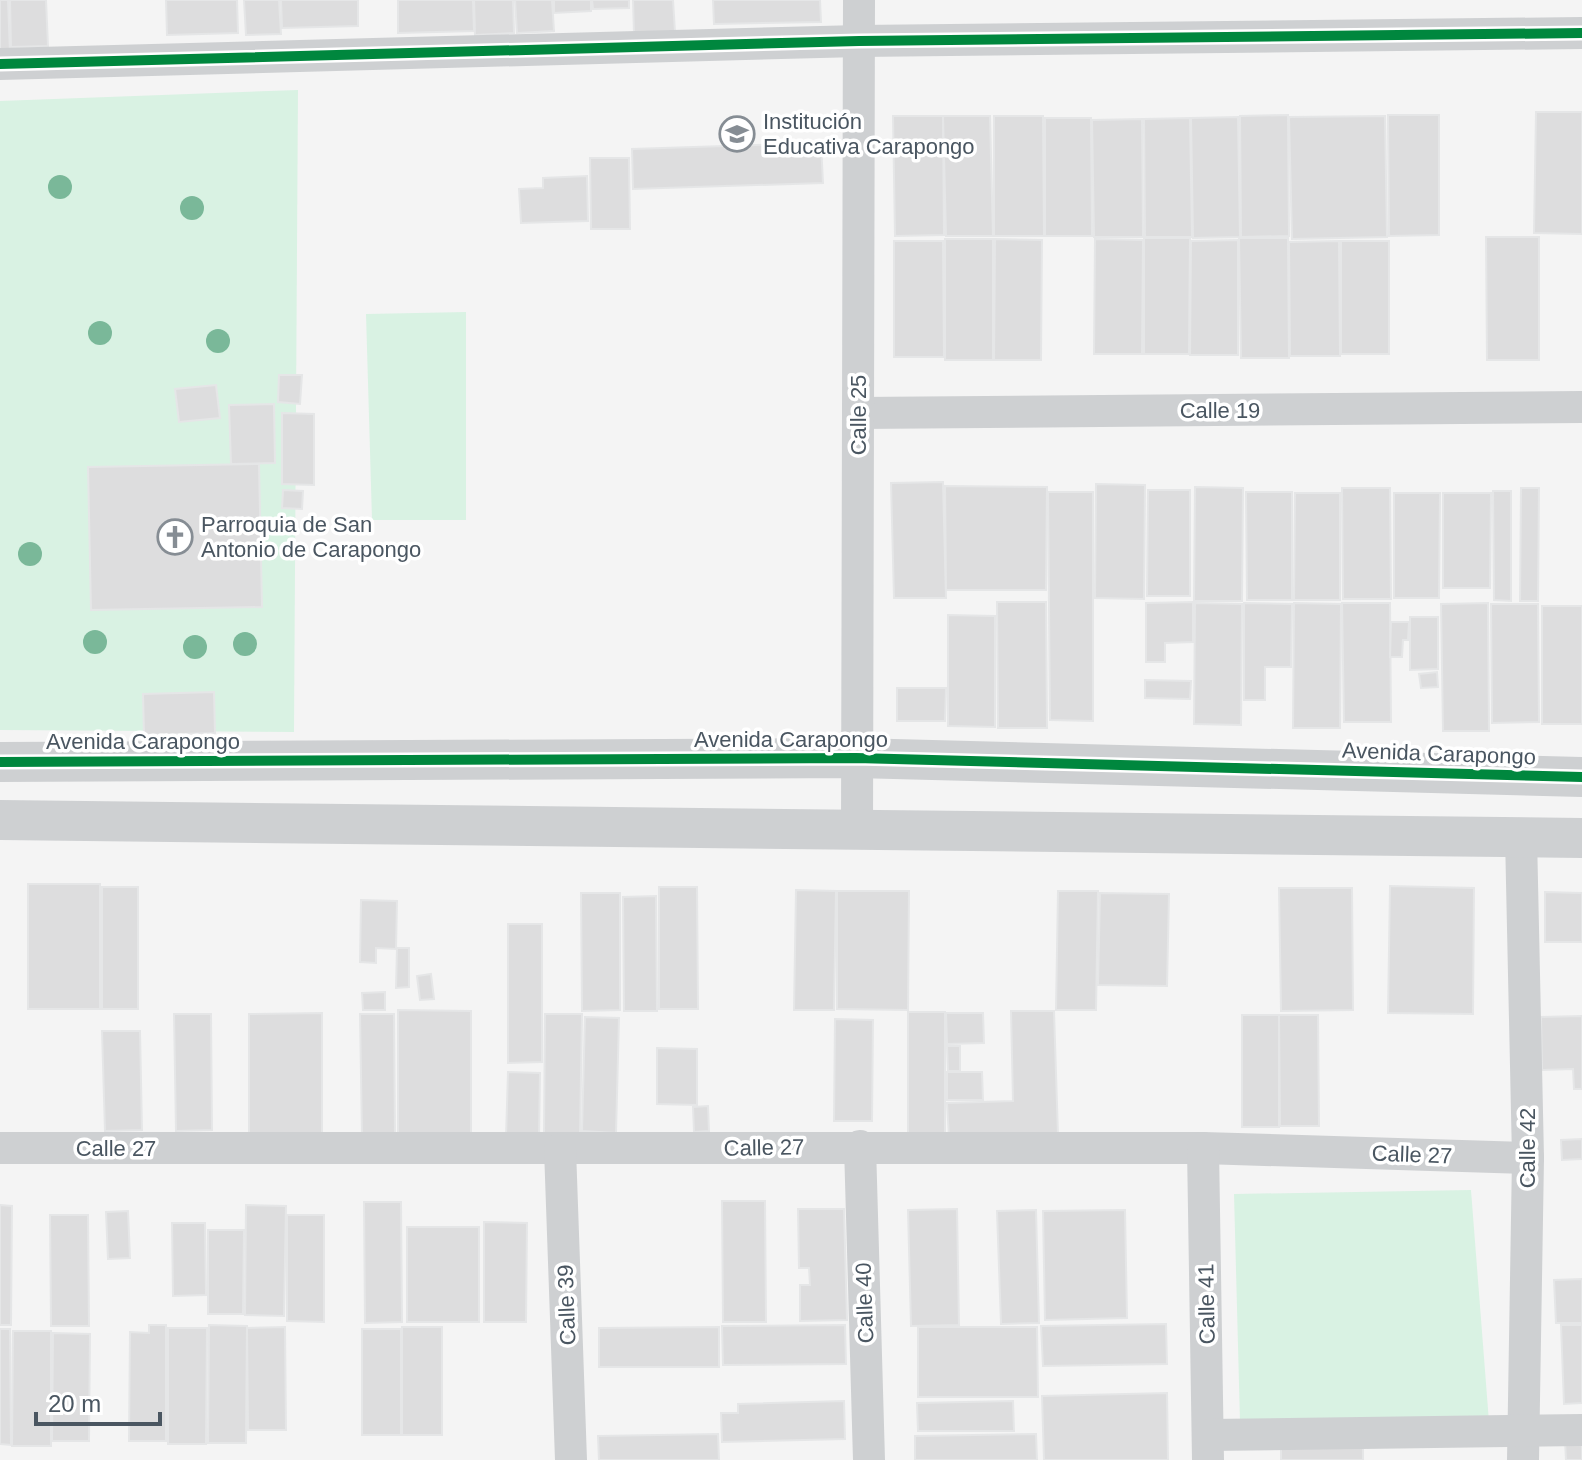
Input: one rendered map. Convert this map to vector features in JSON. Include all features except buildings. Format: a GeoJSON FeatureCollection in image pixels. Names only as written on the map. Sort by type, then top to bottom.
{"type":"FeatureCollection","features":[{"type":"Feature","properties":{"kind":"street","name":"Calle 25"},"geometry":{"type":"LineString","coordinates":[[857,830],[859,0]]}},
{"type":"Feature","properties":{"kind":"street"},"geometry":{"type":"LineString","coordinates":[[0,64],[859,41],[1582,33]]}},
{"type":"Feature","properties":{"kind":"street","name":"Calle 19"},"geometry":{"type":"LineString","coordinates":[[858,413],[1582,407]]}},
{"type":"Feature","properties":{"kind":"street","name":"Avenida Carapongo"},"geometry":{"type":"LineString","coordinates":[[0,762],[856,758],[1582,777]]}},
{"type":"Feature","properties":{"kind":"street"},"geometry":{"type":"LineString","coordinates":[[0,820],[1582,838]]}},
{"type":"Feature","properties":{"kind":"street","name":"Calle 42"},"geometry":{"type":"LineString","coordinates":[[1521,836],[1528,1158],[1523,1445]]}},
{"type":"Feature","properties":{"kind":"street","name":"Calle 40"},"geometry":{"type":"LineString","coordinates":[[860,1146],[869,1460]]}},
{"type":"Feature","properties":{"kind":"street","name":"Calle 27"},"geometry":{"type":"LineString","coordinates":[[0,1148],[1203,1148],[1528,1158]]}},
{"type":"Feature","properties":{"kind":"street","name":"Calle 41"},"geometry":{"type":"LineString","coordinates":[[1203,1148],[1209,1448]]}},
{"type":"Feature","properties":{"kind":"street","name":"Calle 39"},"geometry":{"type":"LineString","coordinates":[[560,1149],[571,1460]]}},
{"type":"Feature","properties":{"kind":"street"},"geometry":{"type":"LineString","coordinates":[[1209,1448],[1523,1445],[1582,1430]]}},
{"type":"Feature","properties":{"kind":"green space"},"geometry":{"type":"Polygon","coordinates":[[[298,90],[294,732],[0,730],[0,101],[298,90]]]}},
{"type":"Feature","properties":{"kind":"green space"},"geometry":{"type":"Polygon","coordinates":[[[466,312],[466,520],[372,520],[366,314],[466,312]]]}},
{"type":"Feature","properties":{"kind":"green space"},"geometry":{"type":"Polygon","coordinates":[[[1471,1190],[1489,1422],[1240,1422],[1234,1194],[1471,1190]]]}},
{"type":"Feature","properties":{"kind":"cycle path"},"geometry":{"type":"LineString","coordinates":[[0,64],[859,41],[1582,33]]}},
{"type":"Feature","properties":{"kind":"cycle path"},"geometry":{"type":"LineString","coordinates":[[0,762],[856,758],[1582,777]]}},
{"type":"Feature","properties":{"kind":"place","name":"Institución Educativa Carapongo"},"geometry":{"type":"Point","coordinates":[737,134]}},
{"type":"Feature","properties":{"kind":"place","name":"Parroquia de San Antonio de Carapongo"},"geometry":{"type":"Point","coordinates":[175,537]}}]}
